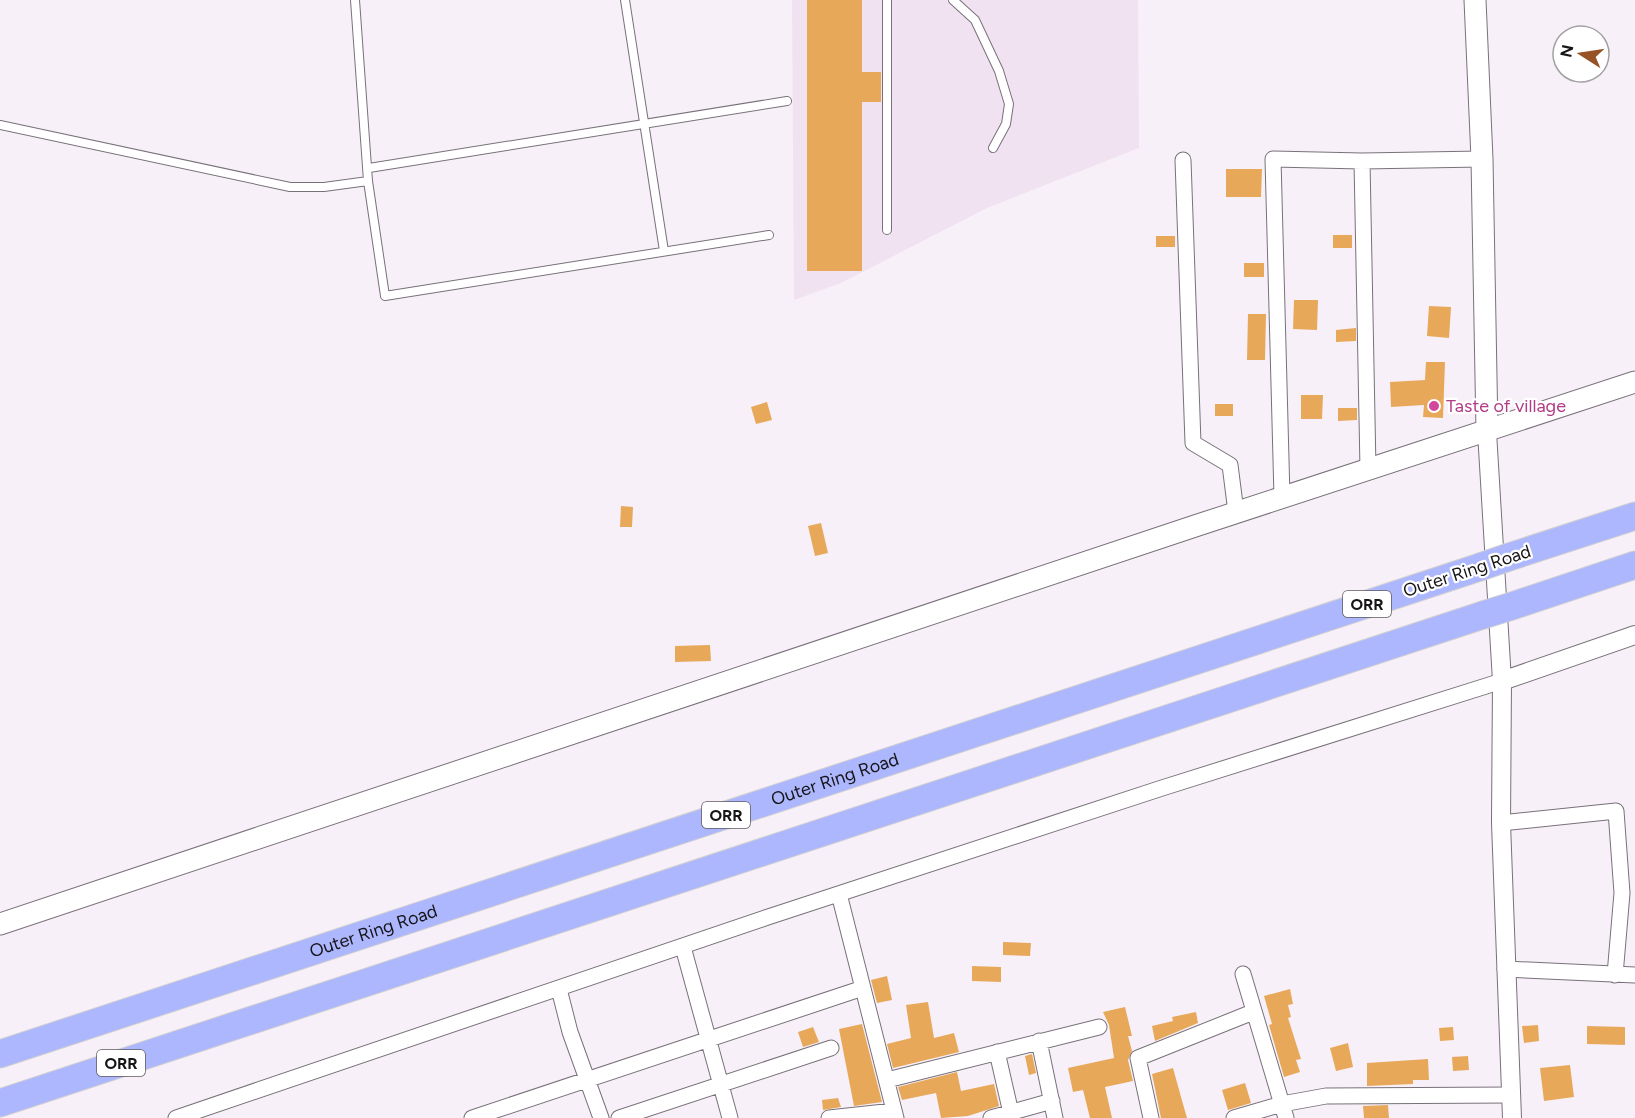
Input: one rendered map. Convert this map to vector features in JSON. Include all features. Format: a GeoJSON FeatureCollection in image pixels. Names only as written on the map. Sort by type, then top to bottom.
{"type":"FeatureCollection","features":[{"type":"Feature","properties":{"kind":"highway","name":"Outer Ring Road"},"geometry":{"type":"LineString","coordinates":[[0,1054],[1635,516]]}},
{"type":"Feature","properties":{"kind":"highway","name":"ORR"},"geometry":{"type":"LineString","coordinates":[[0,1103],[1635,565]]}},
{"type":"Feature","properties":{"kind":"main road"},"geometry":{"type":"LineString","coordinates":[[1475,0],[1482,159],[1487,432]]}},
{"type":"Feature","properties":{"kind":"main road"},"geometry":{"type":"LineString","coordinates":[[0,924],[1236,512],[1635,382]]}},
{"type":"Feature","properties":{"kind":"street"},"geometry":{"type":"LineString","coordinates":[[1282,497],[1273,159],[1362,161],[1482,159]]}},
{"type":"Feature","properties":{"kind":"street"},"geometry":{"type":"LineString","coordinates":[[1183,160],[1193,443],[1230,465],[1236,512]]}},
{"type":"Feature","properties":{"kind":"street"},"geometry":{"type":"LineString","coordinates":[[1362,161],[1368,469]]}},
{"type":"Feature","properties":{"kind":"street"},"geometry":{"type":"LineString","coordinates":[[1487,432],[1502,681],[1501,823],[1512,1118]]}},
{"type":"Feature","properties":{"kind":"street"},"geometry":{"type":"LineString","coordinates":[[176,1118],[209,1112],[559,988],[839,894],[1162,788],[1502,681],[1635,635]]}},
{"type":"Feature","properties":{"kind":"street"},"geometry":{"type":"LineString","coordinates":[[1501,823],[1616,811],[1622,893],[1615,975]]}},
{"type":"Feature","properties":{"kind":"street"},"geometry":{"type":"LineString","coordinates":[[829,1118],[895,1115],[839,894]]}},
{"type":"Feature","properties":{"kind":"street"},"geometry":{"type":"LineString","coordinates":[[683,947],[730,1118]]}},
{"type":"Feature","properties":{"kind":"street"},"geometry":{"type":"LineString","coordinates":[[1505,969],[1635,975]]}},
{"type":"Feature","properties":{"kind":"street"},"geometry":{"type":"LineString","coordinates":[[1243,974],[1284,1111]]}},
{"type":"Feature","properties":{"kind":"street"},"geometry":{"type":"LineString","coordinates":[[559,988],[601,1118]]}},
{"type":"Feature","properties":{"kind":"street"},"geometry":{"type":"LineString","coordinates":[[472,1118],[863,988]]}},
{"type":"Feature","properties":{"kind":"street"},"geometry":{"type":"LineString","coordinates":[[1151,1118],[1138,1058],[1253,1012]]}},
{"type":"Feature","properties":{"kind":"street"},"geometry":{"type":"LineString","coordinates":[[887,1080],[1099,1027]]}},
{"type":"Feature","properties":{"kind":"street"},"geometry":{"type":"LineString","coordinates":[[1039,1041],[1055,1118]]}},
{"type":"Feature","properties":{"kind":"street"},"geometry":{"type":"LineString","coordinates":[[619,1118],[831,1048]]}},
{"type":"Feature","properties":{"kind":"street"},"geometry":{"type":"LineString","coordinates":[[997,1052],[1011,1113]]}},
{"type":"Feature","properties":{"kind":"street"},"geometry":{"type":"LineString","coordinates":[[1234,1118],[1284,1111],[1326,1095],[1510,1095]]}},
{"type":"Feature","properties":{"kind":"street"},"geometry":{"type":"LineString","coordinates":[[991,1118],[1052,1101]]}},
{"type":"Feature","properties":{"kind":"lane"},"geometry":{"type":"LineString","coordinates":[[355,0],[369,168],[368,181],[385,296],[769,235]]}},
{"type":"Feature","properties":{"kind":"lane"},"geometry":{"type":"LineString","coordinates":[[625,0],[664,251]]}},
{"type":"Feature","properties":{"kind":"lane"},"geometry":{"type":"LineString","coordinates":[[887,0],[887,230]]}},
{"type":"Feature","properties":{"kind":"lane"},"geometry":{"type":"LineString","coordinates":[[953,0],[975,20],[999,71],[1010,104],[1006,124],[993,148]]}},
{"type":"Feature","properties":{"kind":"lane"},"geometry":{"type":"LineString","coordinates":[[369,168],[787,101]]}},
{"type":"Feature","properties":{"kind":"lane"},"geometry":{"type":"LineString","coordinates":[[0,124],[290,187],[324,187],[368,181]]}},
{"type":"Feature","properties":{"kind":"shaded area"},"geometry":{"type":"Polygon","coordinates":[[[792,0],[1138,0],[1139,148],[987,208],[841,283],[794,300],[792,0]]]}},
{"type":"Feature","properties":{"kind":"building"},"geometry":{"type":"Polygon","coordinates":[[[807,0],[862,0],[862,72],[881,72],[881,102],[862,102],[862,271],[807,271],[807,0]]]}},
{"type":"Feature","properties":{"kind":"building"},"geometry":{"type":"Polygon","coordinates":[[[1226,169],[1262,169],[1261,197],[1226,197],[1226,169]]]}},
{"type":"Feature","properties":{"kind":"building"},"geometry":{"type":"Polygon","coordinates":[[[1333,235],[1352,235],[1352,248],[1333,248],[1333,235]]]}},
{"type":"Feature","properties":{"kind":"building"},"geometry":{"type":"Polygon","coordinates":[[[1156,236],[1175,236],[1175,247],[1156,247],[1156,236]]]}},
{"type":"Feature","properties":{"kind":"building"},"geometry":{"type":"Polygon","coordinates":[[[1244,263],[1264,263],[1264,277],[1244,277],[1244,263]]]}},
{"type":"Feature","properties":{"kind":"building"},"geometry":{"type":"Polygon","coordinates":[[[1294,300],[1318,300],[1317,330],[1293,329],[1294,300]]]}},
{"type":"Feature","properties":{"kind":"building"},"geometry":{"type":"Polygon","coordinates":[[[1429,306],[1451,307],[1449,338],[1427,336],[1429,306]]]}},
{"type":"Feature","properties":{"kind":"building"},"geometry":{"type":"Polygon","coordinates":[[[1248,314],[1266,314],[1265,360],[1247,360],[1248,314]]]}},
{"type":"Feature","properties":{"kind":"building"},"geometry":{"type":"Polygon","coordinates":[[[1356,328],[1356,341],[1336,342],[1336,330],[1356,328]]]}},
{"type":"Feature","properties":{"kind":"building"},"geometry":{"type":"Polygon","coordinates":[[[1426,362],[1445,362],[1443,418],[1423,417],[1424,405],[1391,407],[1390,382],[1425,380],[1426,362]]]}},
{"type":"Feature","properties":{"kind":"building"},"geometry":{"type":"Polygon","coordinates":[[[1301,395],[1323,395],[1322,419],[1301,419],[1301,395]]]}},
{"type":"Feature","properties":{"kind":"building"},"geometry":{"type":"Polygon","coordinates":[[[767,402],[772,420],[756,424],[751,407],[767,402]]]}},
{"type":"Feature","properties":{"kind":"building"},"geometry":{"type":"Polygon","coordinates":[[[1215,404],[1233,404],[1233,416],[1215,416],[1215,404]]]}},
{"type":"Feature","properties":{"kind":"building"},"geometry":{"type":"Polygon","coordinates":[[[1338,408],[1357,408],[1357,420],[1338,421],[1338,408]]]}},
{"type":"Feature","properties":{"kind":"building"},"geometry":{"type":"Polygon","coordinates":[[[621,506],[633,507],[632,527],[620,527],[621,506]]]}},
{"type":"Feature","properties":{"kind":"building"},"geometry":{"type":"Polygon","coordinates":[[[821,523],[828,553],[815,556],[808,526],[821,523]]]}},
{"type":"Feature","properties":{"kind":"building"},"geometry":{"type":"Polygon","coordinates":[[[710,645],[711,661],[675,662],[675,646],[710,645]]]}},
{"type":"Feature","properties":{"kind":"building"},"geometry":{"type":"Polygon","coordinates":[[[1003,942],[1031,943],[1030,956],[1003,955],[1003,942]]]}},
{"type":"Feature","properties":{"kind":"building"},"geometry":{"type":"Polygon","coordinates":[[[972,966],[1001,967],[1001,982],[972,981],[972,966]]]}},
{"type":"Feature","properties":{"kind":"building"},"geometry":{"type":"Polygon","coordinates":[[[887,976],[892,1000],[877,1003],[871,980],[887,976]]]}},
{"type":"Feature","properties":{"kind":"building"},"geometry":{"type":"Polygon","coordinates":[[[1290,989],[1293,1004],[1288,1005],[1291,1017],[1288,1018],[1301,1059],[1296,1060],[1300,1072],[1284,1077],[1269,1025],[1272,1024],[1264,996],[1290,989]]]}},
{"type":"Feature","properties":{"kind":"building"},"geometry":{"type":"Polygon","coordinates":[[[928,1002],[934,1038],[954,1033],[959,1052],[893,1068],[887,1044],[911,1038],[906,1005],[928,1002]]]}},
{"type":"Feature","properties":{"kind":"building"},"geometry":{"type":"Polygon","coordinates":[[[1125,1007],[1132,1036],[1128,1036],[1132,1051],[1128,1060],[1133,1081],[1105,1087],[1112,1118],[1090,1118],[1083,1090],[1073,1092],[1068,1068],[1114,1058],[1109,1025],[1103,1012],[1125,1007]]]}},
{"type":"Feature","properties":{"kind":"building"},"geometry":{"type":"Polygon","coordinates":[[[1196,1012],[1198,1023],[1155,1041],[1152,1026],[1173,1021],[1172,1017],[1196,1012]]]}},
{"type":"Feature","properties":{"kind":"building"},"geometry":{"type":"Polygon","coordinates":[[[862,1024],[882,1102],[854,1106],[839,1029],[862,1024]]]}},
{"type":"Feature","properties":{"kind":"building"},"geometry":{"type":"Polygon","coordinates":[[[1538,1025],[1539,1041],[1524,1043],[1522,1026],[1538,1025]]]}},
{"type":"Feature","properties":{"kind":"building"},"geometry":{"type":"Polygon","coordinates":[[[1587,1026],[1625,1027],[1625,1045],[1587,1044],[1587,1026]]]}},
{"type":"Feature","properties":{"kind":"building"},"geometry":{"type":"Polygon","coordinates":[[[813,1027],[819,1042],[803,1047],[798,1032],[813,1027]]]}},
{"type":"Feature","properties":{"kind":"building"},"geometry":{"type":"Polygon","coordinates":[[[1453,1027],[1454,1040],[1440,1041],[1439,1028],[1453,1027]]]}},
{"type":"Feature","properties":{"kind":"building"},"geometry":{"type":"Polygon","coordinates":[[[1348,1043],[1353,1067],[1336,1071],[1330,1048],[1348,1043]]]}},
{"type":"Feature","properties":{"kind":"building"},"geometry":{"type":"Polygon","coordinates":[[[1032,1054],[1036,1073],[1029,1075],[1025,1056],[1032,1054]]]}},
{"type":"Feature","properties":{"kind":"building"},"geometry":{"type":"Polygon","coordinates":[[[1468,1056],[1469,1070],[1453,1071],[1452,1057],[1468,1056]]]}},
{"type":"Feature","properties":{"kind":"building"},"geometry":{"type":"Polygon","coordinates":[[[1428,1059],[1429,1080],[1413,1080],[1413,1084],[1367,1086],[1367,1063],[1428,1059]]]}},
{"type":"Feature","properties":{"kind":"building"},"geometry":{"type":"Polygon","coordinates":[[[1570,1065],[1574,1097],[1544,1101],[1540,1068],[1570,1065]]]}},
{"type":"Feature","properties":{"kind":"building"},"geometry":{"type":"Polygon","coordinates":[[[1173,1068],[1187,1118],[1161,1118],[1152,1074],[1173,1068]]]}},
{"type":"Feature","properties":{"kind":"building"},"geometry":{"type":"Polygon","coordinates":[[[957,1072],[961,1091],[994,1084],[999,1106],[968,1116],[941,1118],[936,1093],[902,1100],[898,1087],[957,1072]]]}},
{"type":"Feature","properties":{"kind":"building"},"geometry":{"type":"Polygon","coordinates":[[[1245,1083],[1251,1103],[1228,1110],[1222,1090],[1245,1083]]]}},
{"type":"Feature","properties":{"kind":"building"},"geometry":{"type":"Polygon","coordinates":[[[838,1098],[841,1107],[823,1110],[822,1100],[838,1098]]]}},
{"type":"Feature","properties":{"kind":"building"},"geometry":{"type":"Polygon","coordinates":[[[1388,1105],[1389,1118],[1364,1118],[1363,1106],[1388,1105]]]}},
{"type":"Feature","properties":{"kind":"place","name":"Taste of village"},"geometry":{"type":"Point","coordinates":[1434,406]}}]}
